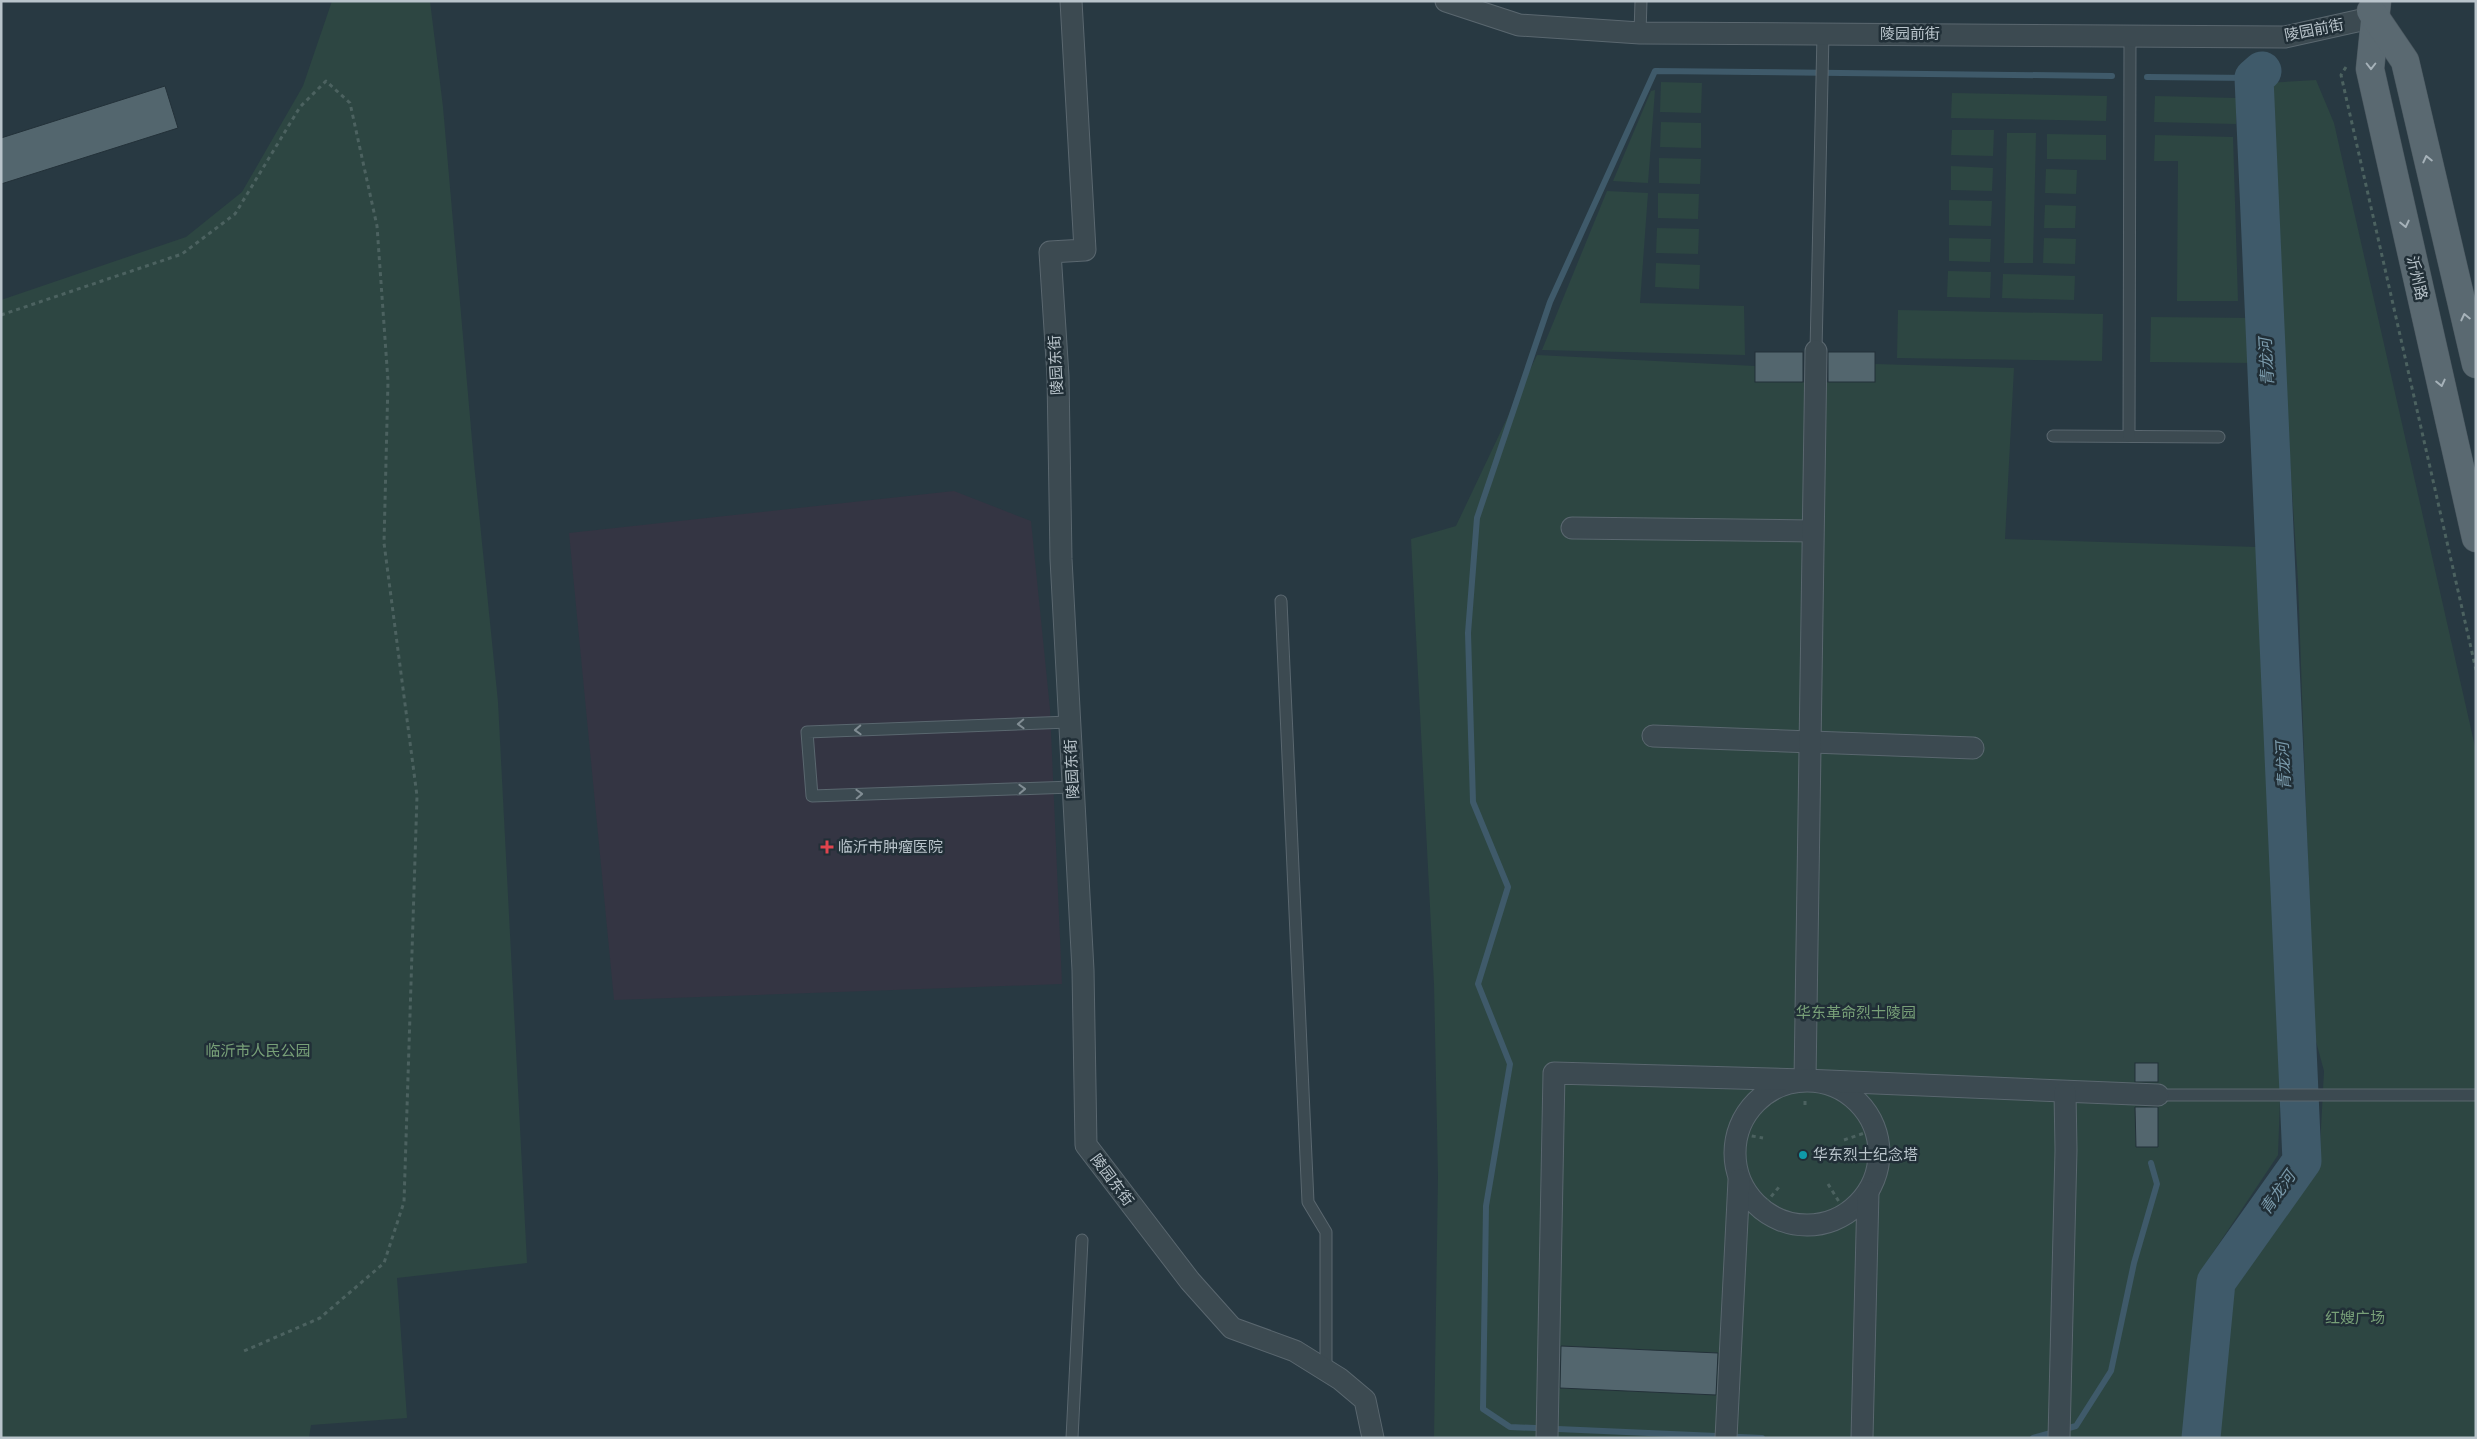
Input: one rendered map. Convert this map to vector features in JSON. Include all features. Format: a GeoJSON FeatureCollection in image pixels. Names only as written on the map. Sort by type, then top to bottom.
{"type":"FeatureCollection","features":[{"type":"Feature","properties":{"kind":"main road"},"geometry":{"type":"LineString","coordinates":[[2372,6],[2404,61],[2476,364]]}},
{"type":"Feature","properties":{"kind":"main road","name":"沂州路"},"geometry":{"type":"LineString","coordinates":[[2372,6],[2370,69],[2476,538]]}},
{"type":"Feature","properties":{"kind":"street","name":"陵园东街"},"geometry":{"type":"LineString","coordinates":[[1071,1],[1086,250],[1050,252],[1058,376],[1061,559],[1083,970],[1086,1145],[1190,1281],[1232,1328],[1295,1350],[1326,1370],[1365,1400],[1374,1438]]}},
{"type":"Feature","properties":{"kind":"street","name":"陵园前街"},"geometry":{"type":"LineString","coordinates":[[1446,1],[1519,25],[1640,33],[2285,37],[2372,6]]}},
{"type":"Feature","properties":{"kind":"street"},"geometry":{"type":"LineString","coordinates":[[1805,1080],[1816,352]]}},
{"type":"Feature","properties":{"kind":"street"},"geometry":{"type":"LineString","coordinates":[[1572,528],[1812,531]]}},
{"type":"Feature","properties":{"kind":"street"},"geometry":{"type":"LineString","coordinates":[[1653,736],[1973,748]]}},
{"type":"Feature","properties":{"kind":"street"},"geometry":{"type":"LineString","coordinates":[[1547,1438],[1554,1073],[1805,1080],[2065,1092],[2158,1094]]}},
{"type":"Feature","properties":{"kind":"street"},"geometry":{"type":"LineString","coordinates":[[1726,1429],[1739,1180],[1734,1157],[1736,1133],[1747,1111],[1764,1094],[1785,1084],[1805,1080],[1830,1084],[1850,1094],[1865,1109],[1876,1128],[1880,1150],[1877,1172],[1868,1192],[1853,1209],[1834,1220],[1812,1226],[1789,1223],[1768,1215],[1750,1200],[1739,1180]]}},
{"type":"Feature","properties":{"kind":"street"},"geometry":{"type":"LineString","coordinates":[[2059,1428],[2065,1092]]}},
{"type":"Feature","properties":{"kind":"street"},"geometry":{"type":"LineString","coordinates":[[1862,1432],[1868,1192]]}},
{"type":"Feature","properties":{"kind":"lane"},"geometry":{"type":"LineString","coordinates":[[1640,33],[1642,1]]}},
{"type":"Feature","properties":{"kind":"lane"},"geometry":{"type":"LineString","coordinates":[[1816,352],[1824,34]]}},
{"type":"Feature","properties":{"kind":"lane"},"geometry":{"type":"LineString","coordinates":[[2128,436],[2130,36]]}},
{"type":"Feature","properties":{"kind":"lane"},"geometry":{"type":"LineString","coordinates":[[2053,436],[2219,437]]}},
{"type":"Feature","properties":{"kind":"lane"},"geometry":{"type":"LineString","coordinates":[[1281,601],[1308,1202],[1326,1232],[1326,1370]]}},
{"type":"Feature","properties":{"kind":"lane"},"geometry":{"type":"LineString","coordinates":[[1070,722],[807,732],[812,796],[1072,787]]}},
{"type":"Feature","properties":{"kind":"lane"},"geometry":{"type":"LineString","coordinates":[[2158,1094],[2314,1096],[2476,1095]]}},
{"type":"Feature","properties":{"kind":"lane"},"geometry":{"type":"LineString","coordinates":[[1072,1438],[1082,1240]]}},
{"type":"Feature","properties":{"kind":"path"},"geometry":{"type":"LineString","coordinates":[[2351,58],[2341,75],[2476,670]]}},
{"type":"Feature","properties":{"kind":"path"},"geometry":{"type":"LineString","coordinates":[[1,314],[182,254],[235,214],[300,106],[326,81],[350,103],[377,226],[388,382],[384,543],[417,796],[404,1202],[384,1262],[320,1318],[244,1351]]}},
{"type":"Feature","properties":{"kind":"path"},"geometry":{"type":"LineString","coordinates":[[1844,1140],[1876,1128]]}},
{"type":"Feature","properties":{"kind":"path"},"geometry":{"type":"LineString","coordinates":[[1736,1133],[1764,1138]]}},
{"type":"Feature","properties":{"kind":"path"},"geometry":{"type":"LineString","coordinates":[[1828,1184],[1846,1213]]}},
{"type":"Feature","properties":{"kind":"path"},"geometry":{"type":"LineString","coordinates":[[1761,1209],[1779,1187]]}},
{"type":"Feature","properties":{"kind":"shaded area","name":"临沂市肿瘤医院"},"geometry":{"type":"Polygon","coordinates":[[[954,491],[1031,521],[1050,709],[1062,984],[614,1000],[569,533],[954,491]]]}},
{"type":"Feature","properties":{"kind":"green space","name":"临沂市人民公园"},"geometry":{"type":"Polygon","coordinates":[[[332,1],[430,1],[443,107],[474,463],[498,702],[527,1263],[397,1278],[407,1418],[311,1425],[309,1438],[1,1438],[1,300],[186,237],[242,192],[303,86],[332,1]]]}},
{"type":"Feature","properties":{"kind":"green space","name":"红嫂广场"},"geometry":{"type":"Polygon","coordinates":[[[2316,80],[2334,123],[2476,751],[2476,1438],[2219,1438],[2228,1286],[2319,1167],[2324,1071],[2314,1034],[2298,581],[2265,83],[2316,80]]]}},
{"type":"Feature","properties":{"kind":"green space"},"geometry":{"type":"Polygon","coordinates":[[[1661,82],[1702,83],[1701,113],[1660,112],[1661,82]]]}},
{"type":"Feature","properties":{"kind":"green space"},"geometry":{"type":"Polygon","coordinates":[[[1655,90],[1648,183],[1613,181],[1651,91],[1655,90]]]}},
{"type":"Feature","properties":{"kind":"green space"},"geometry":{"type":"Polygon","coordinates":[[[1952,93],[2107,96],[2106,121],[1951,118],[1952,93]]]}},
{"type":"Feature","properties":{"kind":"green space"},"geometry":{"type":"Polygon","coordinates":[[[2155,96],[2236,98],[2236,124],[2154,122],[2155,96]]]}},
{"type":"Feature","properties":{"kind":"green space"},"geometry":{"type":"Polygon","coordinates":[[[1661,122],[1701,123],[1701,148],[1660,147],[1661,122]]]}},
{"type":"Feature","properties":{"kind":"green space"},"geometry":{"type":"Polygon","coordinates":[[[1952,130],[1994,130],[1993,156],[1951,155],[1952,130]]]}},
{"type":"Feature","properties":{"kind":"green space"},"geometry":{"type":"Polygon","coordinates":[[[2007,133],[2036,133],[2033,263],[2004,263],[2007,133]]]}},
{"type":"Feature","properties":{"kind":"green space"},"geometry":{"type":"Polygon","coordinates":[[[2047,134],[2106,135],[2106,160],[2047,159],[2047,134]]]}},
{"type":"Feature","properties":{"kind":"green space"},"geometry":{"type":"Polygon","coordinates":[[[2155,135],[2233,137],[2238,301],[2177,301],[2178,161],[2154,161],[2155,135]]]}},
{"type":"Feature","properties":{"kind":"green space"},"geometry":{"type":"Polygon","coordinates":[[[1659,158],[1701,159],[1700,184],[1659,183],[1659,158]]]}},
{"type":"Feature","properties":{"kind":"green space"},"geometry":{"type":"Polygon","coordinates":[[[1951,166],[1993,168],[1992,191],[1951,190],[1951,166]]]}},
{"type":"Feature","properties":{"kind":"green space"},"geometry":{"type":"Polygon","coordinates":[[[2046,169],[2077,170],[2076,194],[2045,193],[2046,169]]]}},
{"type":"Feature","properties":{"kind":"green space"},"geometry":{"type":"Polygon","coordinates":[[[1607,191],[1648,193],[1640,303],[1744,306],[1745,355],[1542,350],[1607,191]]]}},
{"type":"Feature","properties":{"kind":"green space"},"geometry":{"type":"Polygon","coordinates":[[[1658,193],[1699,194],[1698,219],[1658,218],[1658,193]]]}},
{"type":"Feature","properties":{"kind":"green space"},"geometry":{"type":"Polygon","coordinates":[[[1949,200],[1992,201],[1991,226],[1949,225],[1949,200]]]}},
{"type":"Feature","properties":{"kind":"green space"},"geometry":{"type":"Polygon","coordinates":[[[2045,205],[2076,206],[2075,228],[2044,228],[2045,205]]]}},
{"type":"Feature","properties":{"kind":"green space"},"geometry":{"type":"Polygon","coordinates":[[[1657,228],[1699,229],[1698,254],[1656,253],[1657,228]]]}},
{"type":"Feature","properties":{"kind":"green space"},"geometry":{"type":"Polygon","coordinates":[[[1949,238],[1991,239],[1990,262],[1949,261],[1949,238]]]}},
{"type":"Feature","properties":{"kind":"green space"},"geometry":{"type":"Polygon","coordinates":[[[2044,238],[2076,239],[2075,264],[2043,263],[2044,238]]]}},
{"type":"Feature","properties":{"kind":"green space"},"geometry":{"type":"Polygon","coordinates":[[[1656,263],[1700,265],[1699,289],[1655,287],[1656,263]]]}},
{"type":"Feature","properties":{"kind":"green space"},"geometry":{"type":"Polygon","coordinates":[[[1948,271],[1991,272],[1990,298],[1947,297],[1948,271]]]}},
{"type":"Feature","properties":{"kind":"green space"},"geometry":{"type":"Polygon","coordinates":[[[2003,274],[2075,276],[2074,300],[2002,298],[2003,274]]]}},
{"type":"Feature","properties":{"kind":"green space"},"geometry":{"type":"Polygon","coordinates":[[[1898,310],[2103,314],[2102,361],[1897,358],[1898,310]]]}},
{"type":"Feature","properties":{"kind":"green space"},"geometry":{"type":"Polygon","coordinates":[[[2151,317],[2255,318],[2255,363],[2150,362],[2151,317]]]}},
{"type":"Feature","properties":{"kind":"green space","name":"华东革命烈士陵园"},"geometry":{"type":"Polygon","coordinates":[[[1537,355],[1755,366],[1755,382],[1875,382],[1875,364],[2014,368],[2005,539],[2256,547],[2281,1071],[2278,1155],[2198,1275],[2184,1438],[1434,1438],[1438,1176],[1434,984],[1411,539],[1456,526],[1537,355]]]}},
{"type":"Feature","properties":{"kind":"building"},"geometry":{"type":"Polygon","coordinates":[[[165,86],[178,128],[1,184],[1,138],[165,86]]]}},
{"type":"Feature","properties":{"kind":"building"},"geometry":{"type":"Polygon","coordinates":[[[1755,352],[1803,352],[1803,382],[1755,382],[1755,352]]]}},
{"type":"Feature","properties":{"kind":"building"},"geometry":{"type":"Polygon","coordinates":[[[1828,352],[1875,352],[1875,382],[1828,382],[1828,352]]]}},
{"type":"Feature","properties":{"kind":"building"},"geometry":{"type":"Polygon","coordinates":[[[2135,1063],[2158,1063],[2158,1082],[2135,1082],[2135,1063]]]}},
{"type":"Feature","properties":{"kind":"building"},"geometry":{"type":"Polygon","coordinates":[[[2135,1107],[2158,1107],[2158,1147],[2136,1147],[2135,1107]]]}},
{"type":"Feature","properties":{"kind":"building"},"geometry":{"type":"Polygon","coordinates":[[[1561,1346],[1718,1353],[1716,1395],[1560,1388],[1561,1346]]]}},
{"type":"Feature","properties":{"kind":"waterway"},"geometry":{"type":"LineString","coordinates":[[1762,1438],[1510,1427],[1483,1409],[1486,1206],[1510,1064],[1478,984],[1508,887],[1473,802],[1468,633],[1477,518],[1550,302],[1655,71],[2112,76]]}},
{"type":"Feature","properties":{"kind":"waterway","name":"青龙河"},"geometry":{"type":"LineString","coordinates":[[2201,1438],[2216,1282],[2302,1161],[2254,78],[2262,71]]}},
{"type":"Feature","properties":{"kind":"waterway"},"geometry":{"type":"LineString","coordinates":[[2147,77],[2254,78]]}},
{"type":"Feature","properties":{"kind":"waterway"},"geometry":{"type":"LineString","coordinates":[[2033,1438],[2076,1426],[2111,1371],[2134,1263],[2157,1184],[2151,1163]]}},
{"type":"Feature","properties":{"kind":"place","name":"临沂市肿瘤医院"},"geometry":{"type":"Point","coordinates":[827,847]}},
{"type":"Feature","properties":{"kind":"place","name":"华东烈士纪念塔"},"geometry":{"type":"Point","coordinates":[1803,1155]}}]}
